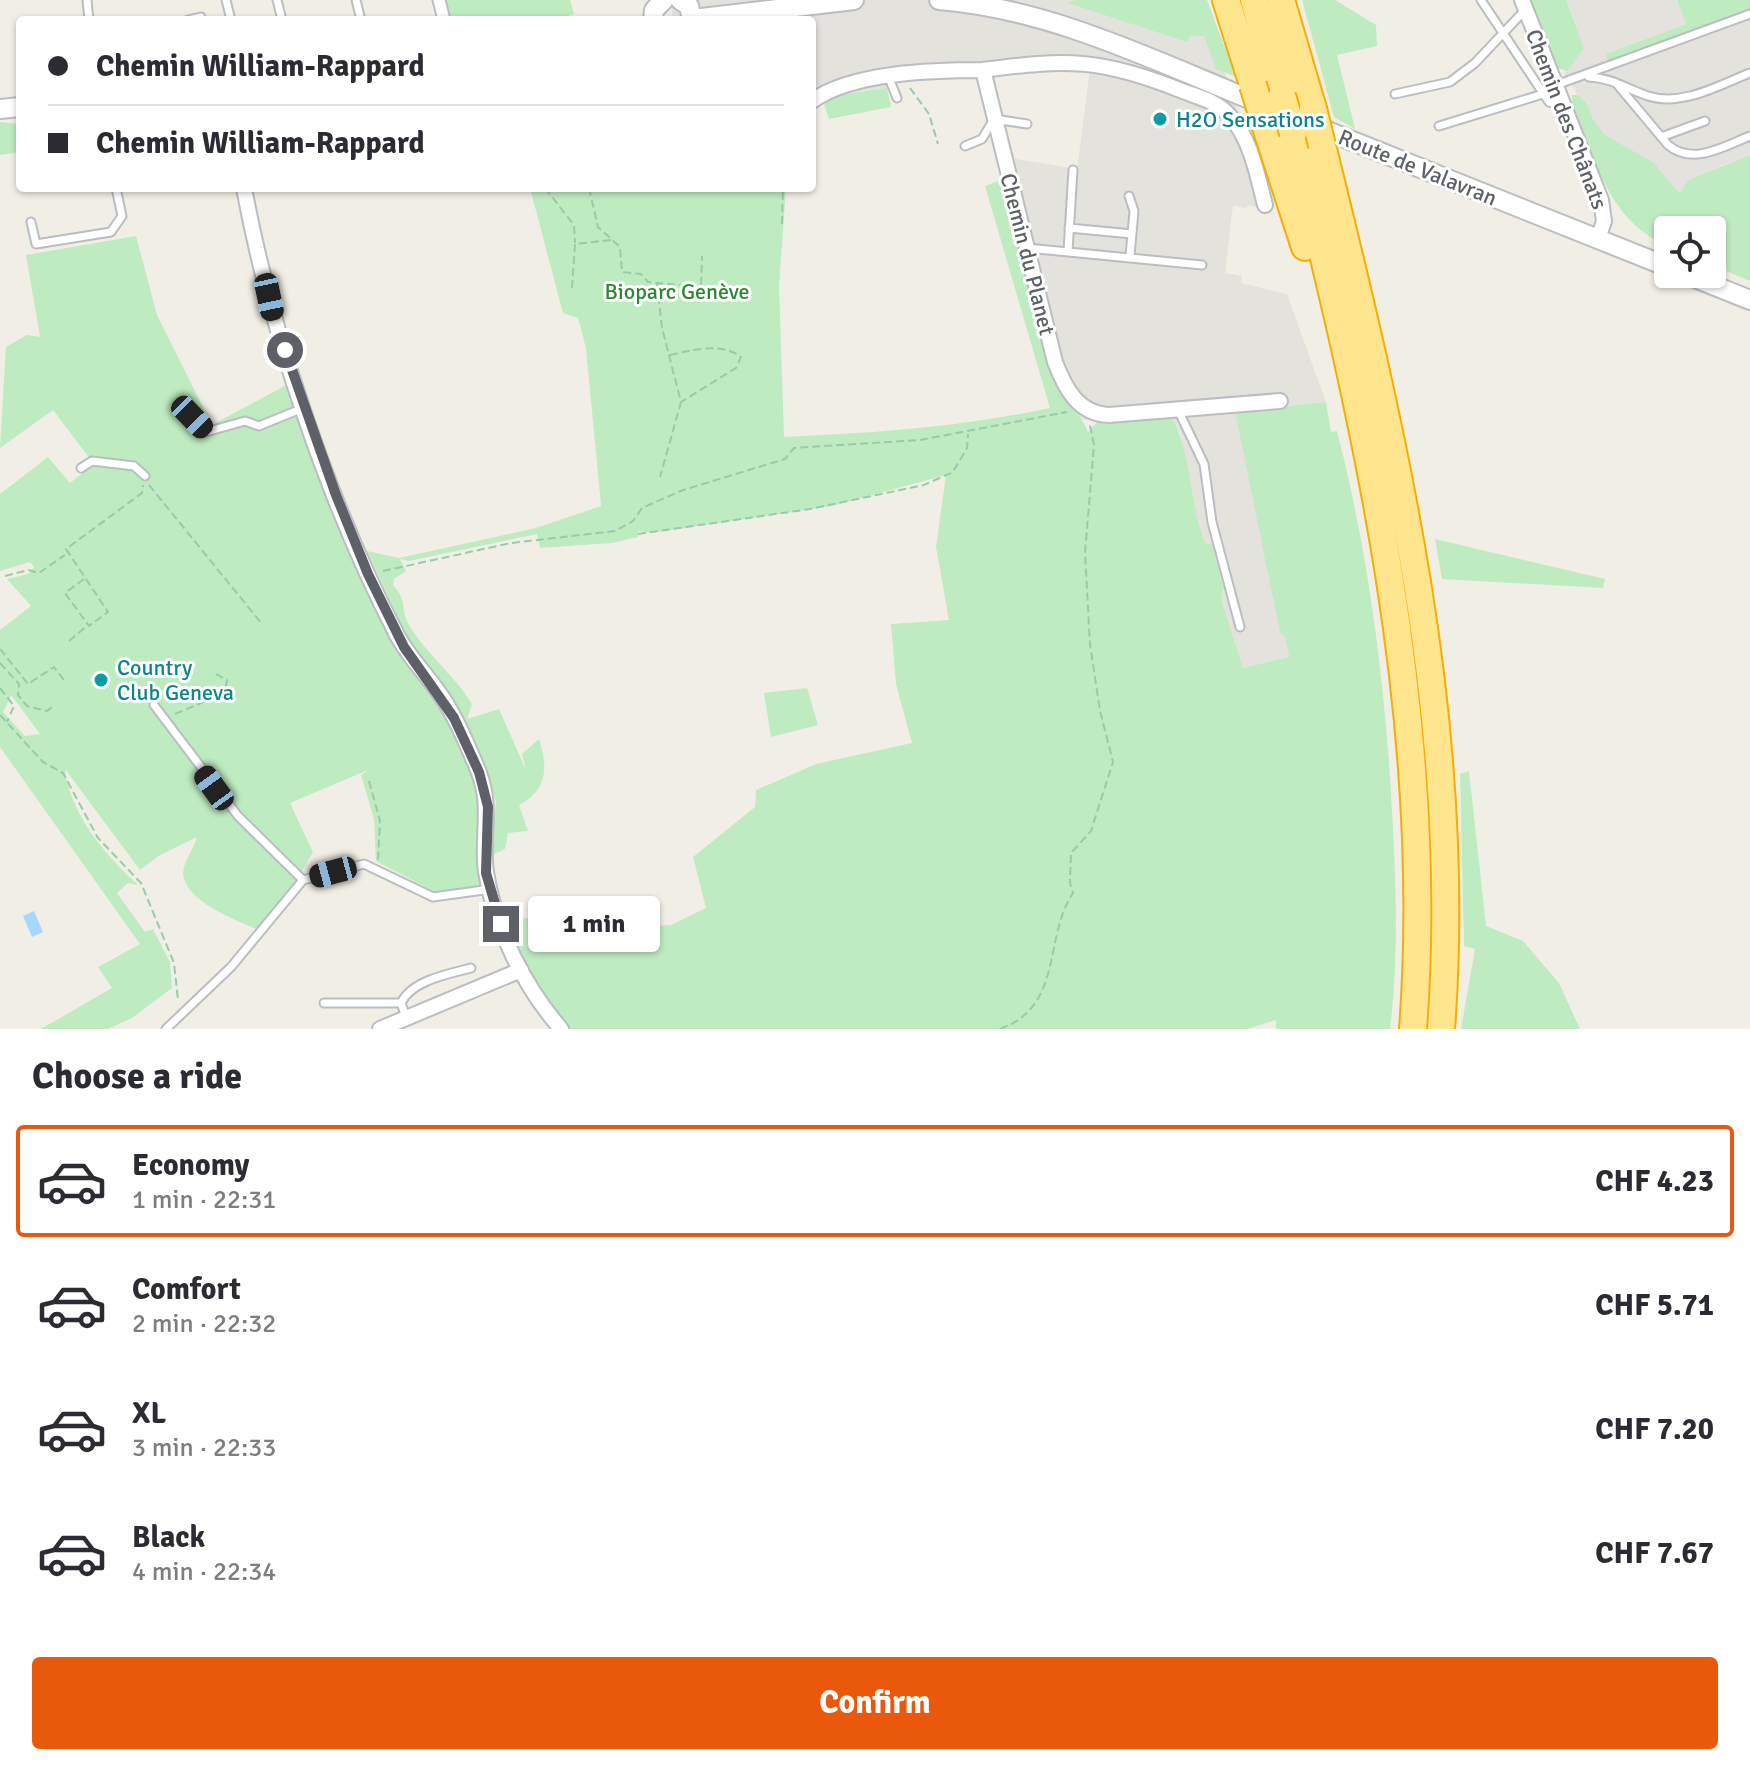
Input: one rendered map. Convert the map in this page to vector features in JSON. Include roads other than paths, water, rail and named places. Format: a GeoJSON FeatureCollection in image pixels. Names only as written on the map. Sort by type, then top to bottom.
{"type":"FeatureCollection","features":[{"type":"Feature","properties":{"kind":"highway"},"geometry":{"type":"LineString","coordinates":[[1226,0],[1354,403]]}},
{"type":"Feature","properties":{"kind":"highway"},"geometry":{"type":"LineString","coordinates":[[1254,0],[1293,133],[1329,277],[1384,547],[1411,737],[1418,899],[1413,1029]]}},
{"type":"Feature","properties":{"kind":"highway"},"geometry":{"type":"LineString","coordinates":[[1284,8],[1313,109],[1392,439],[1431,660],[1446,847],[1441,1029]]}},
{"type":"Feature","properties":{"kind":"street"},"geometry":{"type":"LineString","coordinates":[[653,16],[654,10],[664,0]]}},
{"type":"Feature","properties":{"kind":"street"},"geometry":{"type":"LineString","coordinates":[[680,0],[689,6],[691,16]]}},
{"type":"Feature","properties":{"kind":"street"},"geometry":{"type":"LineString","coordinates":[[724,16],[854,0]]}},
{"type":"Feature","properties":{"kind":"street","name":"Route de Valavran"},"geometry":{"type":"LineString","coordinates":[[939,0],[1004,10],[1079,31],[1654,261]]}},
{"type":"Feature","properties":{"kind":"street","name":"Chemin des Chânats"},"geometry":{"type":"LineString","coordinates":[[1524,5],[1604,208],[1598,239]]}},
{"type":"Feature","properties":{"kind":"street"},"geometry":{"type":"LineString","coordinates":[[816,96],[824,87],[909,75],[1070,61],[1111,65],[1210,102],[1229,114],[1247,143],[1265,205]]}},
{"type":"Feature","properties":{"kind":"street","name":"Chemin du Planet"},"geometry":{"type":"LineString","coordinates":[[983,70],[1061,377],[1087,411],[1109,415],[1179,412]]}},
{"type":"Feature","properties":{"kind":"street"},"geometry":{"type":"LineString","coordinates":[[245,192],[273,318],[368,574],[404,647],[454,718],[479,772],[488,807],[486,862],[501,924],[521,970],[561,1029]]}},
{"type":"Feature","properties":{"kind":"street"},"geometry":{"type":"LineString","coordinates":[[1720,288],[1750,300]]}},
{"type":"Feature","properties":{"kind":"street"},"geometry":{"type":"LineString","coordinates":[[1179,412],[1280,401]]}},
{"type":"Feature","properties":{"kind":"street"},"geometry":{"type":"LineString","coordinates":[[380,1029],[521,970]]}},
{"type":"Feature","properties":{"kind":"lane"},"geometry":{"type":"LineString","coordinates":[[1481,0],[1549,102],[1564,105]]}},
{"type":"Feature","properties":{"kind":"lane"},"geometry":{"type":"LineString","coordinates":[[1395,94],[1450,82],[1475,63],[1524,5]]}},
{"type":"Feature","properties":{"kind":"lane"},"geometry":{"type":"LineString","coordinates":[[1556,85],[1750,14]]}},
{"type":"Feature","properties":{"kind":"lane"},"geometry":{"type":"LineString","coordinates":[[1583,77],[1614,81],[1650,96],[1671,99],[1750,73]]}},
{"type":"Feature","properties":{"kind":"lane"},"geometry":{"type":"LineString","coordinates":[[889,78],[897,98]]}},
{"type":"Feature","properties":{"kind":"lane"},"geometry":{"type":"LineString","coordinates":[[1614,81],[1673,150],[1692,155],[1750,136]]}},
{"type":"Feature","properties":{"kind":"lane"},"geometry":{"type":"LineString","coordinates":[[1439,126],[1543,94]]}},
{"type":"Feature","properties":{"kind":"lane"},"geometry":{"type":"LineString","coordinates":[[965,146],[982,139],[994,119],[1027,124]]}},
{"type":"Feature","properties":{"kind":"lane"},"geometry":{"type":"LineString","coordinates":[[1661,137],[1705,121]]}},
{"type":"Feature","properties":{"kind":"lane"},"geometry":{"type":"LineString","coordinates":[[1068,251],[1073,170]]}},
{"type":"Feature","properties":{"kind":"lane"},"geometry":{"type":"LineString","coordinates":[[31,222],[36,244],[111,232],[122,219],[117,192]]}},
{"type":"Feature","properties":{"kind":"lane"},"geometry":{"type":"LineString","coordinates":[[1129,196],[1134,211],[1130,256]]}},
{"type":"Feature","properties":{"kind":"lane"},"geometry":{"type":"LineString","coordinates":[[1069,228],[1132,234]]}},
{"type":"Feature","properties":{"kind":"lane"},"geometry":{"type":"LineString","coordinates":[[1027,248],[1202,265]]}},
{"type":"Feature","properties":{"kind":"lane"},"geometry":{"type":"LineString","coordinates":[[192,417],[206,432],[239,421],[259,426],[305,407]]}},
{"type":"Feature","properties":{"kind":"lane"},"geometry":{"type":"LineString","coordinates":[[1179,412],[1204,464],[1212,522],[1240,627]]}},
{"type":"Feature","properties":{"kind":"lane"},"geometry":{"type":"LineString","coordinates":[[81,468],[92,461],[134,466],[145,476]]}},
{"type":"Feature","properties":{"kind":"lane"},"geometry":{"type":"LineString","coordinates":[[154,705],[238,816],[303,880]]}},
{"type":"Feature","properties":{"kind":"lane"},"geometry":{"type":"LineString","coordinates":[[166,1029],[231,967],[303,880],[364,864],[433,897],[491,889]]}},
{"type":"Feature","properties":{"kind":"lane"},"geometry":{"type":"LineString","coordinates":[[406,1017],[401,1003],[404,995],[433,979],[471,968]]}},
{"type":"Feature","properties":{"kind":"lane"},"geometry":{"type":"LineString","coordinates":[[324,1003],[401,1003]]}},
{"type":"Feature","properties":{"kind":"water"},"geometry":{"type":"Polygon","coordinates":[[[34,911],[43,932],[32,937],[23,916],[34,911]]]}},
{"type":"Feature","properties":{"kind":"place","name":"H2O Sensations"},"geometry":{"type":"Point","coordinates":[1160,119]}},
{"type":"Feature","properties":{"kind":"place","name":"Country Club Geneva"},"geometry":{"type":"Point","coordinates":[101,680]}},
{"type":"Feature","properties":{"kind":"park label","name":"Bioparc Genève"},"geometry":{"type":"Point","coordinates":[677,291]}}]}
